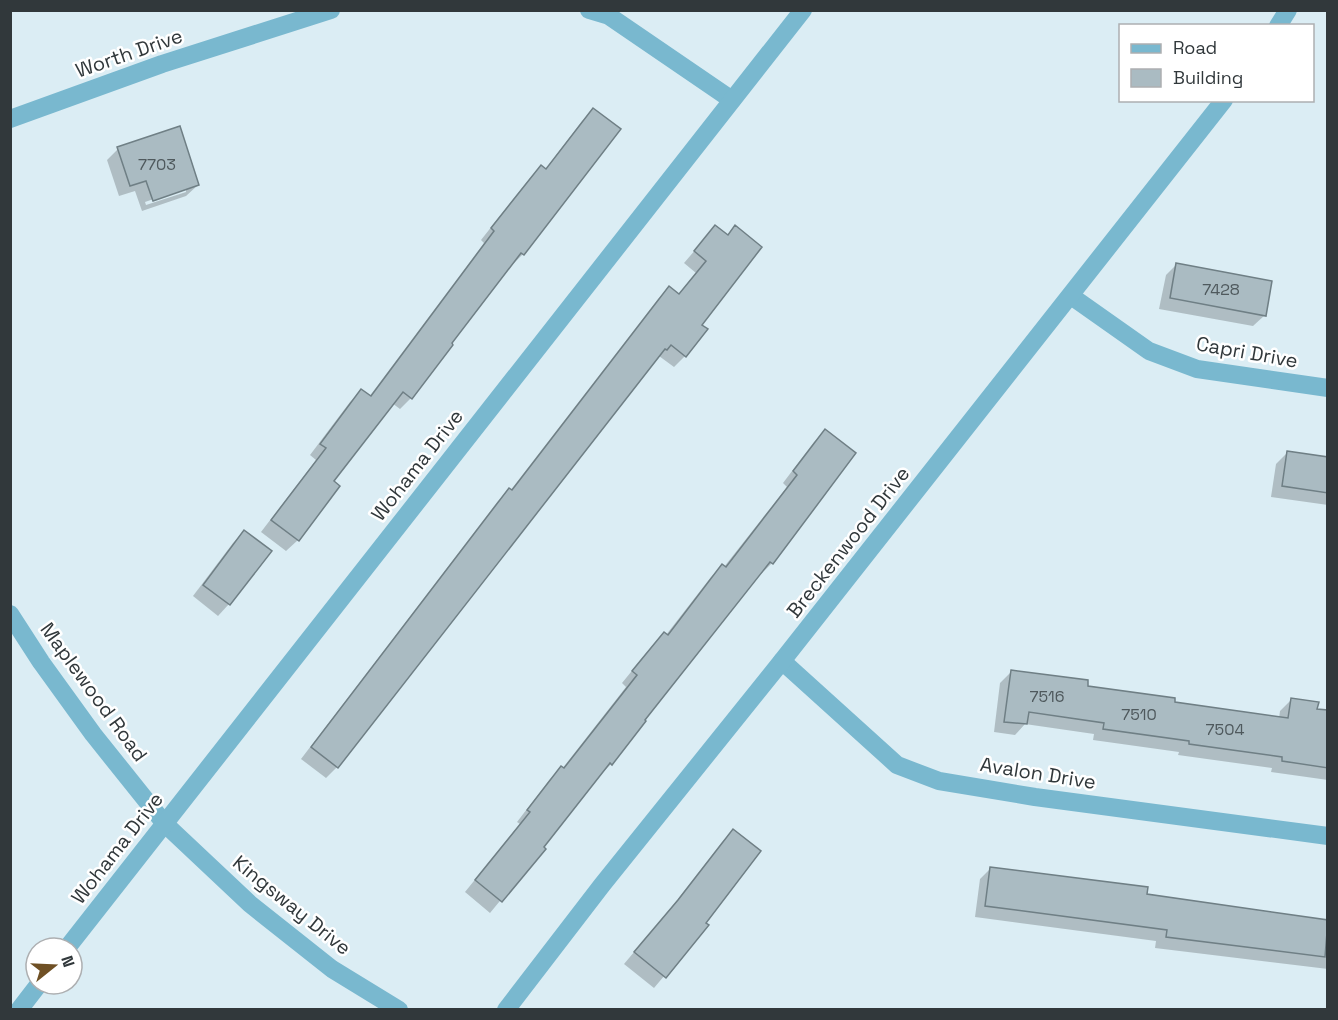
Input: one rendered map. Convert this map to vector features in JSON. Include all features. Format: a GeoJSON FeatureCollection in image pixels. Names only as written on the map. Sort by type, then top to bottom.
{"type":"FeatureCollection","features":[{"type":"Feature","properties":{"kind":"street","name":"Worth Drive"},"geometry":{"type":"LineString","coordinates":[[10,119],[162,64],[331,10]]}},
{"type":"Feature","properties":{"kind":"street"},"geometry":{"type":"LineString","coordinates":[[589,10],[609,16],[732,100]]}},
{"type":"Feature","properties":{"kind":"street","name":"Wohama Drive"},"geometry":{"type":"LineString","coordinates":[[76,936],[803,10]]}},
{"type":"Feature","properties":{"kind":"street"},"geometry":{"type":"LineString","coordinates":[[1279,24],[1288,10]]}},
{"type":"Feature","properties":{"kind":"street","name":"Breckenwood Drive"},"geometry":{"type":"LineString","coordinates":[[506,1010],[602,885],[782,661],[1222,102]]}},
{"type":"Feature","properties":{"kind":"street","name":"Capri Drive"},"geometry":{"type":"LineString","coordinates":[[1071,296],[1149,351],[1197,369],[1328,388]]}},
{"type":"Feature","properties":{"kind":"street","name":"Maplewood Road"},"geometry":{"type":"LineString","coordinates":[[10,614],[41,662],[93,734],[165,824]]}},
{"type":"Feature","properties":{"kind":"street","name":"Avalon Drive"},"geometry":{"type":"LineString","coordinates":[[782,661],[897,765],[939,781],[1035,797],[1328,836]]}},
{"type":"Feature","properties":{"kind":"street","name":"Kingsway Drive"},"geometry":{"type":"LineString","coordinates":[[165,824],[260,912],[332,969],[399,1010]]}},
{"type":"Feature","properties":{"kind":"street"},"geometry":{"type":"LineString","coordinates":[[19,1010],[30,996]]}},
{"type":"Feature","properties":{"kind":"building"},"geometry":{"type":"Polygon","coordinates":[[[593,108],[621,129],[524,255],[521,253],[412,399],[403,392],[334,481],[340,486],[299,541],[271,520],[326,448],[320,444],[361,389],[371,396],[494,231],[491,228],[541,165],[546,169],[593,108]]]}},
{"type":"Feature","properties":{"kind":"building"},"geometry":{"type":"Polygon","coordinates":[[[180,126],[199,185],[153,201],[146,181],[130,186],[117,147],[180,126]]]}},
{"type":"Feature","properties":{"kind":"building"},"geometry":{"type":"Polygon","coordinates":[[[715,225],[728,235],[735,225],[762,247],[702,325],[708,329],[686,357],[671,345],[667,350],[665,349],[338,768],[311,747],[509,488],[512,490],[669,286],[679,294],[706,261],[694,251],[715,225]]]}},
{"type":"Feature","properties":{"kind":"building"},"geometry":{"type":"Polygon","coordinates":[[[1176,263],[1272,281],[1266,316],[1170,298],[1176,263]]]}},
{"type":"Feature","properties":{"kind":"building"},"geometry":{"type":"Polygon","coordinates":[[[825,429],[856,453],[773,564],[770,562],[502,902],[475,880],[530,812],[527,810],[561,766],[564,768],[637,675],[632,671],[664,632],[668,635],[722,564],[726,567],[797,475],[793,471],[825,429]]]}},
{"type":"Feature","properties":{"kind":"building"},"geometry":{"type":"Polygon","coordinates":[[[1287,451],[1328,457],[1328,493],[1282,486],[1287,451]]]}},
{"type":"Feature","properties":{"kind":"building"},"geometry":{"type":"Polygon","coordinates":[[[244,530],[272,551],[230,605],[203,585],[244,530]]]}},
{"type":"Feature","properties":{"kind":"building"},"geometry":{"type":"Polygon","coordinates":[[[1011,670],[1088,680],[1088,686],[1175,698],[1175,702],[1288,718],[1291,698],[1319,702],[1317,709],[1328,710],[1328,768],[1282,761],[1282,757],[1103,729],[1104,723],[1029,712],[1027,724],[1004,722],[1011,670]]]}},
{"type":"Feature","properties":{"kind":"building"},"geometry":{"type":"Polygon","coordinates":[[[733,829],[761,851],[706,923],[709,925],[666,978],[634,952],[733,829]]]}},
{"type":"Feature","properties":{"kind":"building"},"geometry":{"type":"Polygon","coordinates":[[[990,867],[1148,887],[1147,894],[1328,920],[1325,957],[1166,937],[1167,930],[985,906],[990,867]]]}}]}
